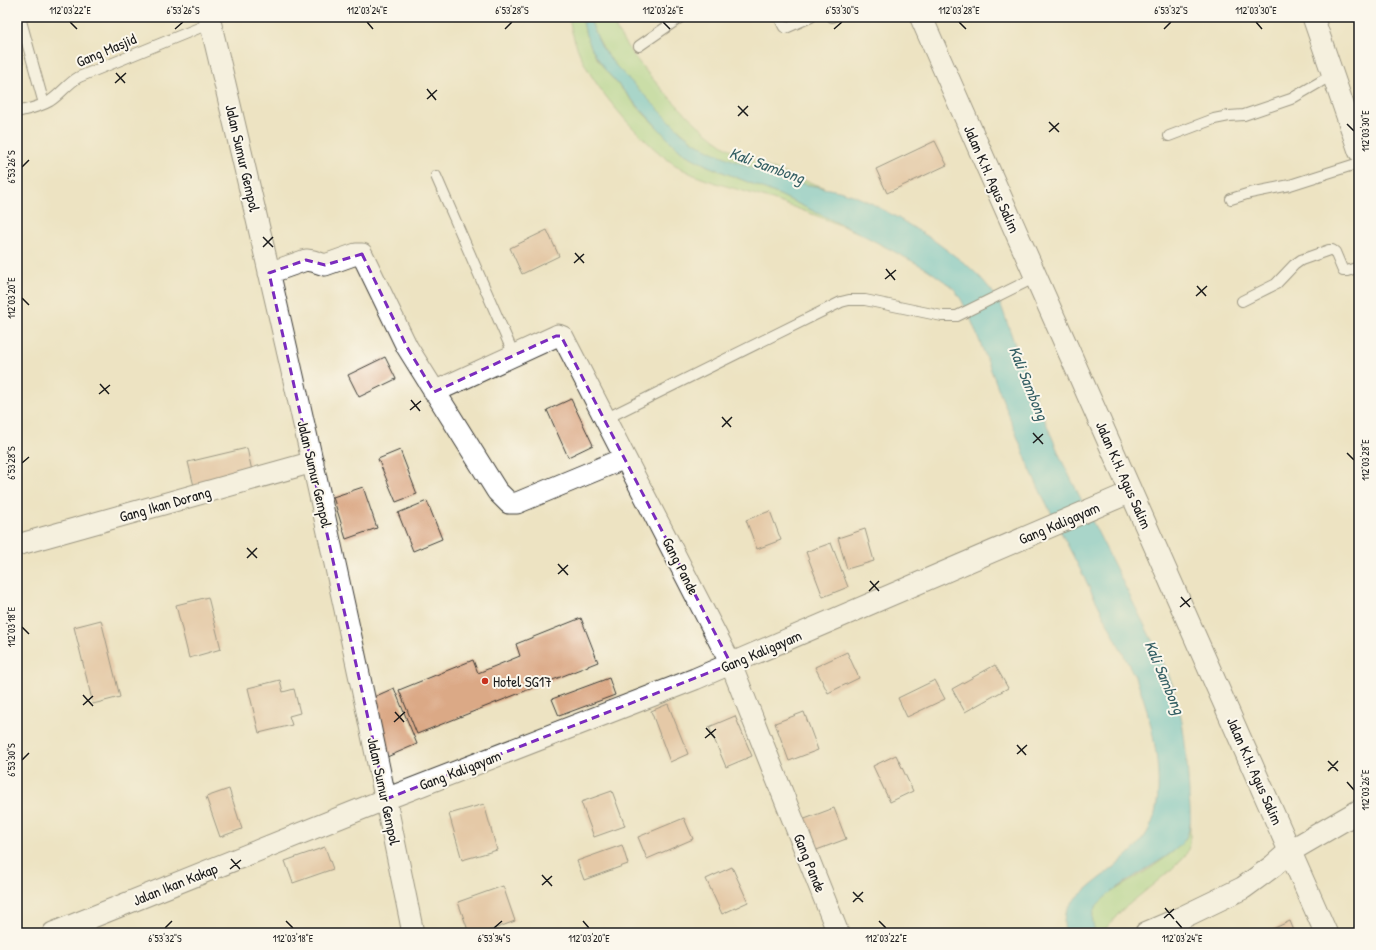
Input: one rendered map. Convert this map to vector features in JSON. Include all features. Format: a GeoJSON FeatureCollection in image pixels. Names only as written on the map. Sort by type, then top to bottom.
{"type":"FeatureCollection","features":[{"type":"Feature","properties":{"kind":"street","name":"Jalan K.H. Agus Salim"},"geometry":{"type":"LineString","coordinates":[[921,17],[1326,933]]}},
{"type":"Feature","properties":{"kind":"street"},"geometry":{"type":"LineString","coordinates":[[1313,17],[1359,151]]}},
{"type":"Feature","properties":{"kind":"street","name":"Jalan Sumur Gempol"},"geometry":{"type":"LineString","coordinates":[[210,20],[313,462],[386,799],[413,933]]}},
{"type":"Feature","properties":{"kind":"street"},"geometry":{"type":"LineString","coordinates":[[270,273],[306,260],[325,265],[361,253],[365,258],[404,342],[497,491],[509,503],[517,503],[625,458]]}},
{"type":"Feature","properties":{"kind":"street","name":"Gang Pande"},"geometry":{"type":"LineString","coordinates":[[434,392],[556,336],[562,336],[730,664],[838,933]]}},
{"type":"Feature","properties":{"kind":"street","name":"Gang Ikan Dorang"},"geometry":{"type":"LineString","coordinates":[[17,545],[313,462]]}},
{"type":"Feature","properties":{"kind":"street","name":"Gang Kaligayam"},"geometry":{"type":"LineString","coordinates":[[386,799],[730,664],[1132,492]]}},
{"type":"Feature","properties":{"kind":"street","name":"Jalan Ikan Kakap"},"geometry":{"type":"LineString","coordinates":[[53,933],[386,799]]}},
{"type":"Feature","properties":{"kind":"street"},"geometry":{"type":"LineString","coordinates":[[1146,933],[1243,888],[1268,870],[1290,851],[1359,812]]}},
{"type":"Feature","properties":{"kind":"lane"},"geometry":{"type":"LineString","coordinates":[[20,17],[44,104]]}},
{"type":"Feature","properties":{"kind":"lane"},"geometry":{"type":"LineString","coordinates":[[639,46],[681,17]]}},
{"type":"Feature","properties":{"kind":"lane"},"geometry":{"type":"LineString","coordinates":[[779,17],[786,28],[811,17]]}},
{"type":"Feature","properties":{"kind":"lane","name":"Gang Masjid"},"geometry":{"type":"LineString","coordinates":[[17,112],[51,101],[69,84],[80,77],[210,20]]}},
{"type":"Feature","properties":{"kind":"lane"},"geometry":{"type":"LineString","coordinates":[[1169,136],[1214,119],[1244,115],[1291,99],[1332,75]]}},
{"type":"Feature","properties":{"kind":"lane"},"geometry":{"type":"LineString","coordinates":[[1231,199],[1250,193],[1290,185],[1359,163]]}},
{"type":"Feature","properties":{"kind":"lane"},"geometry":{"type":"LineString","coordinates":[[436,176],[514,355]]}},
{"type":"Feature","properties":{"kind":"lane"},"geometry":{"type":"LineString","coordinates":[[1242,300],[1276,284],[1294,265],[1301,260],[1329,250],[1335,252],[1343,271],[1346,272],[1359,267]]}},
{"type":"Feature","properties":{"kind":"lane"},"geometry":{"type":"LineString","coordinates":[[605,419],[844,301],[865,300],[942,316],[952,316],[961,314],[1036,277]]}},
{"type":"Feature","properties":{"kind":"highlighted area"},"geometry":{"type":"Polygon","coordinates":[[[362,254],[407,347],[434,392],[556,336],[561,336],[731,664],[386,799],[269,273],[306,260],[325,265],[362,254]]]}},
{"type":"Feature","properties":{"kind":"green space"},"geometry":{"type":"Polygon","coordinates":[[[569,17],[582,17],[586,35],[596,57],[606,71],[643,113],[685,154],[708,166],[780,195],[859,233],[782,203],[691,174],[668,160],[629,124],[599,87],[583,61],[577,47],[572,33],[569,17]]]}},
{"type":"Feature","properties":{"kind":"green space"},"geometry":{"type":"Polygon","coordinates":[[[590,17],[611,17],[618,32],[630,50],[662,89],[697,125],[714,138],[728,148],[751,160],[824,187],[781,179],[713,153],[697,144],[680,131],[628,80],[609,57],[601,44],[590,17]]]}},
{"type":"Feature","properties":{"kind":"green space"},"geometry":{"type":"Polygon","coordinates":[[[1190,821],[1190,844],[1186,855],[1172,869],[1121,911],[1102,933],[1095,933],[1093,914],[1096,906],[1102,898],[1148,870],[1172,853],[1187,836],[1190,821]]]}},
{"type":"Feature","properties":{"kind":"water","name":"Kali Sambong"},"geometry":{"type":"Polygon","coordinates":[[[582,17],[590,17],[601,46],[616,66],[681,132],[694,142],[713,152],[788,181],[839,191],[871,203],[932,239],[967,265],[981,278],[1001,305],[1023,368],[1062,461],[1165,666],[1176,698],[1183,728],[1187,759],[1190,816],[1190,825],[1185,840],[1171,853],[1115,889],[1097,905],[1092,914],[1095,933],[1065,933],[1065,915],[1070,905],[1076,899],[1133,850],[1141,841],[1152,823],[1156,808],[1158,790],[1158,772],[1153,734],[1138,683],[1040,491],[972,322],[962,301],[955,290],[927,269],[859,233],[780,195],[708,166],[685,154],[670,141],[606,71],[592,49],[586,35],[582,17]]]}},
{"type":"Feature","properties":{"kind":"building"},"geometry":{"type":"Polygon","coordinates":[[[17,45],[23,63],[17,66],[17,45]]]}},
{"type":"Feature","properties":{"kind":"building"},"geometry":{"type":"Polygon","coordinates":[[[935,141],[947,165],[887,193],[876,169],[935,141]]]}},
{"type":"Feature","properties":{"kind":"building"},"geometry":{"type":"Polygon","coordinates":[[[547,230],[559,256],[522,274],[510,248],[547,230]]]}},
{"type":"Feature","properties":{"kind":"building"},"geometry":{"type":"Polygon","coordinates":[[[385,357],[396,379],[359,397],[348,375],[385,357]]]}},
{"type":"Feature","properties":{"kind":"building"},"geometry":{"type":"Polygon","coordinates":[[[571,399],[593,445],[568,457],[547,410],[571,399]]]}},
{"type":"Feature","properties":{"kind":"building"},"geometry":{"type":"Polygon","coordinates":[[[247,448],[252,471],[194,486],[188,462],[247,448]]]}},
{"type":"Feature","properties":{"kind":"building"},"geometry":{"type":"Polygon","coordinates":[[[400,450],[417,494],[396,502],[378,459],[400,450]]]}},
{"type":"Feature","properties":{"kind":"building"},"geometry":{"type":"Polygon","coordinates":[[[363,487],[377,528],[346,539],[333,497],[363,487]]]}},
{"type":"Feature","properties":{"kind":"building"},"geometry":{"type":"Polygon","coordinates":[[[427,501],[442,539],[413,551],[398,513],[427,501]]]}},
{"type":"Feature","properties":{"kind":"building"},"geometry":{"type":"Polygon","coordinates":[[[770,511],[781,540],[757,549],[746,520],[770,511]]]}},
{"type":"Feature","properties":{"kind":"building"},"geometry":{"type":"Polygon","coordinates":[[[865,529],[874,561],[847,569],[838,538],[865,529]]]}},
{"type":"Feature","properties":{"kind":"building"},"geometry":{"type":"Polygon","coordinates":[[[831,543],[848,587],[823,597],[806,552],[831,543]]]}},
{"type":"Feature","properties":{"kind":"building"},"geometry":{"type":"Polygon","coordinates":[[[208,597],[221,649],[189,658],[176,605],[208,597]]]}},
{"type":"Feature","properties":{"kind":"building","name":"Hotel SG17"},"geometry":{"type":"Polygon","coordinates":[[[581,618],[598,662],[417,734],[399,690],[473,660],[478,673],[520,656],[516,644],[581,618]]]}},
{"type":"Feature","properties":{"kind":"building"},"geometry":{"type":"Polygon","coordinates":[[[101,620],[120,697],[93,704],[74,627],[101,620]]]}},
{"type":"Feature","properties":{"kind":"building"},"geometry":{"type":"Polygon","coordinates":[[[847,652],[859,678],[828,693],[815,667],[847,652]]]}},
{"type":"Feature","properties":{"kind":"building"},"geometry":{"type":"Polygon","coordinates":[[[995,665],[1008,688],[965,712],[952,689],[995,665]]]}},
{"type":"Feature","properties":{"kind":"building"},"geometry":{"type":"Polygon","coordinates":[[[609,678],[615,695],[559,716],[552,699],[609,678]]]}},
{"type":"Feature","properties":{"kind":"building"},"geometry":{"type":"Polygon","coordinates":[[[280,680],[283,692],[294,689],[300,713],[289,716],[292,725],[259,733],[248,688],[280,680]]]}},
{"type":"Feature","properties":{"kind":"building"},"geometry":{"type":"Polygon","coordinates":[[[935,680],[945,699],[907,717],[898,698],[935,680]]]}},
{"type":"Feature","properties":{"kind":"building"},"geometry":{"type":"Polygon","coordinates":[[[394,688],[417,744],[387,757],[365,701],[394,688]]]}},
{"type":"Feature","properties":{"kind":"building"},"geometry":{"type":"Polygon","coordinates":[[[668,704],[688,754],[670,762],[651,711],[668,704]]]}},
{"type":"Feature","properties":{"kind":"building"},"geometry":{"type":"Polygon","coordinates":[[[804,712],[818,750],[789,761],[775,723],[804,712]]]}},
{"type":"Feature","properties":{"kind":"building"},"geometry":{"type":"Polygon","coordinates":[[[735,716],[752,756],[726,767],[709,727],[735,716]]]}},
{"type":"Feature","properties":{"kind":"building"},"geometry":{"type":"Polygon","coordinates":[[[896,755],[913,791],[890,802],[873,766],[896,755]]]}},
{"type":"Feature","properties":{"kind":"building"},"geometry":{"type":"Polygon","coordinates":[[[229,789],[242,829],[220,837],[206,797],[229,789]]]}},
{"type":"Feature","properties":{"kind":"building"},"geometry":{"type":"Polygon","coordinates":[[[612,791],[625,826],[594,837],[581,802],[612,791]]]}},
{"type":"Feature","properties":{"kind":"building"},"geometry":{"type":"Polygon","coordinates":[[[484,804],[497,850],[462,860],[449,814],[484,804]]]}},
{"type":"Feature","properties":{"kind":"building"},"geometry":{"type":"Polygon","coordinates":[[[834,808],[846,839],[814,851],[802,820],[834,808]]]}},
{"type":"Feature","properties":{"kind":"building"},"geometry":{"type":"Polygon","coordinates":[[[684,818],[693,839],[647,859],[638,837],[684,818]]]}},
{"type":"Feature","properties":{"kind":"building"},"geometry":{"type":"Polygon","coordinates":[[[622,845],[628,864],[584,880],[577,861],[622,845]]]}},
{"type":"Feature","properties":{"kind":"building"},"geometry":{"type":"Polygon","coordinates":[[[325,847],[333,869],[293,883],[285,861],[325,847]]]}},
{"type":"Feature","properties":{"kind":"building"},"geometry":{"type":"Polygon","coordinates":[[[732,867],[748,902],[722,914],[706,879],[732,867]]]}},
{"type":"Feature","properties":{"kind":"building"},"geometry":{"type":"Polygon","coordinates":[[[503,886],[515,921],[483,933],[469,933],[458,902],[503,886]]]}},
{"type":"Feature","properties":{"kind":"building"},"geometry":{"type":"Polygon","coordinates":[[[1290,921],[1295,933],[1264,933],[1290,921]]]}},
{"type":"Feature","properties":{"kind":"place","name":"Hotel SG17"},"geometry":{"type":"Point","coordinates":[485,681]}}]}
